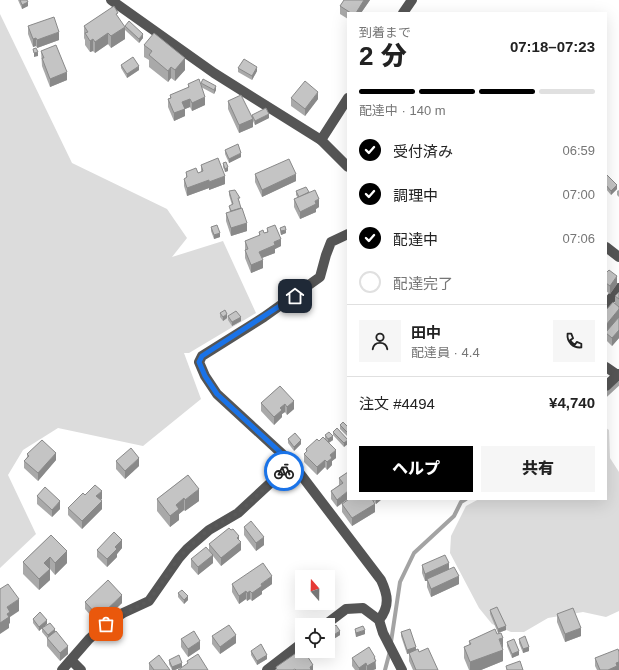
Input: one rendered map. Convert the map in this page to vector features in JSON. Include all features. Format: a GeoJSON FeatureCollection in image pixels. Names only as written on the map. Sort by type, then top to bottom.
{"type":"FeatureCollection","features":[{"type":"Feature","properties":{"kind":"street"},"geometry":{"type":"LineString","coordinates":[[111,0],[202,65],[321,140],[347,166]]}},
{"type":"Feature","properties":{"kind":"street"},"geometry":{"type":"LineString","coordinates":[[404,12],[412,0]]}},
{"type":"Feature","properties":{"kind":"street"},"geometry":{"type":"LineString","coordinates":[[321,140],[347,100]]}},
{"type":"Feature","properties":{"kind":"street"},"geometry":{"type":"LineString","coordinates":[[347,234],[331,242],[320,277],[264,317],[202,356],[199,362],[205,376],[217,394],[292,463],[381,580],[388,597],[383,615],[379,620]]}},
{"type":"Feature","properties":{"kind":"street"},"geometry":{"type":"LineString","coordinates":[[607,248],[619,257]]}},
{"type":"Feature","properties":{"kind":"street"},"geometry":{"type":"LineString","coordinates":[[607,303],[619,288]]}},
{"type":"Feature","properties":{"kind":"street"},"geometry":{"type":"LineString","coordinates":[[607,368],[619,375],[607,385]]}},
{"type":"Feature","properties":{"kind":"street"},"geometry":{"type":"LineString","coordinates":[[62,670],[72,661],[89,639],[106,624],[123,613],[149,601],[187,549],[208,530],[238,513],[292,463]]}},
{"type":"Feature","properties":{"kind":"street"},"geometry":{"type":"LineString","coordinates":[[335,618],[346,610],[354,607],[362,608],[379,620],[383,633],[402,670]]}},
{"type":"Feature","properties":{"kind":"street"},"geometry":{"type":"LineString","coordinates":[[268,670],[295,649]]}},
{"type":"Feature","properties":{"kind":"street"},"geometry":{"type":"LineString","coordinates":[[72,661],[81,670]]}},
{"type":"Feature","properties":{"kind":"shaded area"},"geometry":{"type":"Polygon","coordinates":[[[0,14],[72,163],[167,209],[187,238],[172,257],[223,241],[256,313],[189,353],[184,353],[201,399],[143,446],[58,428],[23,450],[8,475],[36,534],[0,568],[0,14]]]}},
{"type":"Feature","properties":{"kind":"shaded area"},"geometry":{"type":"Polygon","coordinates":[[[607,429],[609,430],[610,458],[619,472],[619,611],[606,617],[583,612],[548,618],[524,632],[511,632],[492,624],[479,608],[450,553],[451,536],[466,506],[477,500],[607,500],[607,429]]]}},
{"type":"Feature","properties":{"kind":"building"},"geometry":{"type":"Polygon","coordinates":[[[20,0],[27,0],[28,2],[22,5],[20,0]]]}},
{"type":"Feature","properties":{"kind":"building"},"geometry":{"type":"Polygon","coordinates":[[[344,0],[364,0],[357,12],[349,12],[340,6],[344,0]]]}},
{"type":"Feature","properties":{"kind":"building"},"geometry":{"type":"Polygon","coordinates":[[[114,6],[118,13],[116,14],[125,27],[111,36],[108,33],[95,42],[93,39],[90,41],[85,33],[88,32],[84,26],[114,6]]]}},
{"type":"Feature","properties":{"kind":"building"},"geometry":{"type":"Polygon","coordinates":[[[54,17],[59,32],[37,40],[36,38],[33,39],[28,26],[54,17]]]}},
{"type":"Feature","properties":{"kind":"building"},"geometry":{"type":"Polygon","coordinates":[[[129,21],[143,34],[139,39],[125,26],[129,21]]]}},
{"type":"Feature","properties":{"kind":"building"},"geometry":{"type":"Polygon","coordinates":[[[154,33],[185,58],[175,70],[171,67],[168,71],[149,55],[152,51],[144,45],[154,33]]]}},
{"type":"Feature","properties":{"kind":"building"},"geometry":{"type":"Polygon","coordinates":[[[56,45],[67,72],[50,79],[41,51],[56,45]]]}},
{"type":"Feature","properties":{"kind":"building"},"geometry":{"type":"Polygon","coordinates":[[[36,48],[38,52],[34,53],[33,49],[36,48]]]}},
{"type":"Feature","properties":{"kind":"building"},"geometry":{"type":"Polygon","coordinates":[[[133,57],[139,66],[127,74],[121,65],[133,57]]]}},
{"type":"Feature","properties":{"kind":"building"},"geometry":{"type":"Polygon","coordinates":[[[244,59],[257,67],[252,76],[238,68],[244,59]]]}},
{"type":"Feature","properties":{"kind":"building"},"geometry":{"type":"Polygon","coordinates":[[[199,79],[205,97],[192,103],[190,99],[182,102],[185,109],[174,113],[168,99],[171,98],[170,95],[189,87],[188,84],[199,79]]]}},
{"type":"Feature","properties":{"kind":"building"},"geometry":{"type":"Polygon","coordinates":[[[203,79],[216,86],[214,90],[201,83],[203,79]]]}},
{"type":"Feature","properties":{"kind":"building"},"geometry":{"type":"Polygon","coordinates":[[[305,81],[318,92],[305,109],[291,98],[305,81]]]}},
{"type":"Feature","properties":{"kind":"building"},"geometry":{"type":"Polygon","coordinates":[[[241,95],[253,119],[239,125],[228,101],[241,95]]]}},
{"type":"Feature","properties":{"kind":"building"},"geometry":{"type":"Polygon","coordinates":[[[266,108],[269,114],[255,121],[252,115],[266,108]]]}},
{"type":"Feature","properties":{"kind":"building"},"geometry":{"type":"Polygon","coordinates":[[[238,144],[241,153],[229,159],[225,150],[238,144]]]}},
{"type":"Feature","properties":{"kind":"building"},"geometry":{"type":"Polygon","coordinates":[[[218,158],[225,176],[187,188],[184,179],[187,177],[186,172],[196,168],[198,173],[203,171],[201,165],[218,158]]]}},
{"type":"Feature","properties":{"kind":"building"},"geometry":{"type":"Polygon","coordinates":[[[289,159],[296,174],[262,190],[255,174],[289,159]]]}},
{"type":"Feature","properties":{"kind":"building"},"geometry":{"type":"Polygon","coordinates":[[[226,162],[228,167],[225,169],[223,163],[226,162]]]}},
{"type":"Feature","properties":{"kind":"building"},"geometry":{"type":"Polygon","coordinates":[[[607,175],[617,185],[611,191],[607,186],[607,175]]]}},
{"type":"Feature","properties":{"kind":"building"},"geometry":{"type":"Polygon","coordinates":[[[306,187],[309,192],[299,197],[296,191],[306,187]]]}},
{"type":"Feature","properties":{"kind":"building"},"geometry":{"type":"Polygon","coordinates":[[[235,190],[240,198],[238,198],[241,208],[231,211],[229,206],[233,204],[229,191],[235,190]]]}},
{"type":"Feature","properties":{"kind":"building"},"geometry":{"type":"Polygon","coordinates":[[[315,190],[319,199],[315,201],[316,204],[300,212],[294,199],[315,190]]]}},
{"type":"Feature","properties":{"kind":"building"},"geometry":{"type":"Polygon","coordinates":[[[242,208],[247,223],[231,228],[226,213],[242,208]]]}},
{"type":"Feature","properties":{"kind":"building"},"geometry":{"type":"Polygon","coordinates":[[[217,225],[220,233],[214,235],[211,227],[217,225]]]}},
{"type":"Feature","properties":{"kind":"building"},"geometry":{"type":"Polygon","coordinates":[[[275,225],[281,239],[274,242],[275,245],[259,252],[263,260],[251,265],[245,250],[248,249],[245,241],[260,235],[259,232],[263,230],[264,233],[268,232],[267,228],[275,225]]]}},
{"type":"Feature","properties":{"kind":"building"},"geometry":{"type":"Polygon","coordinates":[[[285,226],[286,230],[281,231],[280,228],[285,226]]]}},
{"type":"Feature","properties":{"kind":"building"},"geometry":{"type":"Polygon","coordinates":[[[609,270],[617,276],[610,286],[607,284],[607,272],[609,270]]]}},
{"type":"Feature","properties":{"kind":"building"},"geometry":{"type":"Polygon","coordinates":[[[619,292],[619,299],[615,296],[619,292]]]}},
{"type":"Feature","properties":{"kind":"building"},"geometry":{"type":"Polygon","coordinates":[[[613,302],[619,307],[607,324],[607,309],[613,302]]]}},
{"type":"Feature","properties":{"kind":"building"},"geometry":{"type":"Polygon","coordinates":[[[225,310],[227,314],[223,317],[220,313],[225,310]]]}},
{"type":"Feature","properties":{"kind":"building"},"geometry":{"type":"Polygon","coordinates":[[[236,311],[241,317],[232,322],[228,316],[236,311]]]}},
{"type":"Feature","properties":{"kind":"building"},"geometry":{"type":"Polygon","coordinates":[[[619,317],[619,330],[612,338],[607,334],[607,331],[619,317]]]}},
{"type":"Feature","properties":{"kind":"building"},"geometry":{"type":"Polygon","coordinates":[[[280,386],[294,401],[287,407],[285,404],[280,408],[282,410],[274,417],[261,403],[280,386]]]}},
{"type":"Feature","properties":{"kind":"building"},"geometry":{"type":"Polygon","coordinates":[[[343,422],[347,426],[347,432],[340,425],[343,422]]]}},
{"type":"Feature","properties":{"kind":"building"},"geometry":{"type":"Polygon","coordinates":[[[337,428],[347,441],[344,443],[333,432],[337,428]]]}},
{"type":"Feature","properties":{"kind":"building"},"geometry":{"type":"Polygon","coordinates":[[[329,432],[333,436],[328,439],[325,435],[329,432]]]}},
{"type":"Feature","properties":{"kind":"building"},"geometry":{"type":"Polygon","coordinates":[[[295,433],[301,440],[294,447],[288,439],[295,433]]]}},
{"type":"Feature","properties":{"kind":"building"},"geometry":{"type":"Polygon","coordinates":[[[323,437],[336,450],[330,455],[332,458],[327,462],[325,460],[317,467],[304,454],[307,451],[306,449],[317,439],[319,441],[323,437]]]}},
{"type":"Feature","properties":{"kind":"building"},"geometry":{"type":"Polygon","coordinates":[[[42,440],[56,453],[38,473],[24,461],[29,456],[27,454],[42,440]]]}},
{"type":"Feature","properties":{"kind":"building"},"geometry":{"type":"Polygon","coordinates":[[[131,448],[139,458],[125,471],[116,461],[131,448]]]}},
{"type":"Feature","properties":{"kind":"building"},"geometry":{"type":"Polygon","coordinates":[[[347,473],[347,492],[337,500],[331,491],[343,483],[339,478],[347,473]]]}},
{"type":"Feature","properties":{"kind":"building"},"geometry":{"type":"Polygon","coordinates":[[[188,475],[199,489],[176,505],[179,509],[170,516],[157,499],[188,475]]]}},
{"type":"Feature","properties":{"kind":"building"},"geometry":{"type":"Polygon","coordinates":[[[95,485],[102,491],[96,496],[102,501],[82,521],[68,508],[83,493],[85,495],[95,485]]]}},
{"type":"Feature","properties":{"kind":"building"},"geometry":{"type":"Polygon","coordinates":[[[45,487],[60,501],[52,510],[37,496],[45,487]]]}},
{"type":"Feature","properties":{"kind":"building"},"geometry":{"type":"Polygon","coordinates":[[[348,500],[373,500],[375,504],[352,518],[342,504],[348,500]]]}},
{"type":"Feature","properties":{"kind":"building"},"geometry":{"type":"Polygon","coordinates":[[[251,521],[264,537],[256,543],[244,527],[251,521]]]}},
{"type":"Feature","properties":{"kind":"building"},"geometry":{"type":"Polygon","coordinates":[[[229,528],[231,530],[233,529],[239,536],[237,538],[241,542],[221,558],[209,544],[229,528]]]}},
{"type":"Feature","properties":{"kind":"building"},"geometry":{"type":"Polygon","coordinates":[[[114,532],[122,540],[115,547],[117,549],[107,559],[97,550],[114,532]]]}},
{"type":"Feature","properties":{"kind":"building"},"geometry":{"type":"Polygon","coordinates":[[[51,535],[67,551],[55,563],[50,557],[44,563],[50,569],[39,579],[23,562],[51,535]]]}},
{"type":"Feature","properties":{"kind":"building"},"geometry":{"type":"Polygon","coordinates":[[[206,547],[213,555],[198,567],[191,559],[206,547]]]}},
{"type":"Feature","properties":{"kind":"building"},"geometry":{"type":"Polygon","coordinates":[[[445,555],[449,563],[425,574],[422,565],[445,555]]]}},
{"type":"Feature","properties":{"kind":"building"},"geometry":{"type":"Polygon","coordinates":[[[263,563],[272,576],[252,593],[250,591],[247,593],[246,591],[239,596],[232,584],[263,563]]]}},
{"type":"Feature","properties":{"kind":"building"},"geometry":{"type":"Polygon","coordinates":[[[454,567],[459,576],[431,589],[427,579],[454,567]]]}},
{"type":"Feature","properties":{"kind":"building"},"geometry":{"type":"Polygon","coordinates":[[[108,580],[122,595],[99,617],[85,602],[108,580]]]}},
{"type":"Feature","properties":{"kind":"building"},"geometry":{"type":"Polygon","coordinates":[[[8,584],[19,599],[7,607],[10,612],[7,614],[9,617],[0,623],[0,589],[8,584]]]}},
{"type":"Feature","properties":{"kind":"building"},"geometry":{"type":"Polygon","coordinates":[[[182,590],[188,596],[184,600],[178,593],[182,590]]]}},
{"type":"Feature","properties":{"kind":"building"},"geometry":{"type":"Polygon","coordinates":[[[497,607],[506,626],[498,629],[490,610],[497,607]]]}},
{"type":"Feature","properties":{"kind":"building"},"geometry":{"type":"Polygon","coordinates":[[[573,608],[581,628],[565,634],[557,614],[573,608]]]}},
{"type":"Feature","properties":{"kind":"building"},"geometry":{"type":"Polygon","coordinates":[[[40,612],[47,620],[39,627],[33,619],[40,612]]]}},
{"type":"Feature","properties":{"kind":"building"},"geometry":{"type":"Polygon","coordinates":[[[50,623],[55,629],[48,635],[42,628],[50,623]]]}},
{"type":"Feature","properties":{"kind":"building"},"geometry":{"type":"Polygon","coordinates":[[[229,625],[236,635],[220,647],[212,636],[229,625]]]}},
{"type":"Feature","properties":{"kind":"building"},"geometry":{"type":"Polygon","coordinates":[[[336,625],[340,631],[335,634],[336,625]]]}},
{"type":"Feature","properties":{"kind":"building"},"geometry":{"type":"Polygon","coordinates":[[[363,626],[365,630],[356,633],[355,629],[363,626]]]}},
{"type":"Feature","properties":{"kind":"building"},"geometry":{"type":"Polygon","coordinates":[[[410,629],[416,647],[407,650],[401,632],[410,629]]]}},
{"type":"Feature","properties":{"kind":"building"},"geometry":{"type":"Polygon","coordinates":[[[495,629],[497,634],[501,633],[503,638],[499,639],[503,650],[470,662],[464,647],[471,644],[469,641],[495,629]]]}},
{"type":"Feature","properties":{"kind":"building"},"geometry":{"type":"Polygon","coordinates":[[[56,631],[68,646],[60,653],[47,638],[56,631]]]}},
{"type":"Feature","properties":{"kind":"building"},"geometry":{"type":"Polygon","coordinates":[[[194,631],[200,641],[188,649],[181,639],[194,631]]]}},
{"type":"Feature","properties":{"kind":"building"},"geometry":{"type":"Polygon","coordinates":[[[525,636],[529,647],[523,649],[519,639],[525,636]]]}},
{"type":"Feature","properties":{"kind":"building"},"geometry":{"type":"Polygon","coordinates":[[[514,639],[519,651],[512,654],[507,642],[514,639]]]}},
{"type":"Feature","properties":{"kind":"building"},"geometry":{"type":"Polygon","coordinates":[[[261,644],[267,655],[257,661],[251,651],[261,644]]]}},
{"type":"Feature","properties":{"kind":"building"},"geometry":{"type":"Polygon","coordinates":[[[369,647],[376,661],[367,666],[366,663],[359,668],[352,658],[369,647]]]}},
{"type":"Feature","properties":{"kind":"building"},"geometry":{"type":"Polygon","coordinates":[[[428,648],[438,670],[416,670],[409,653],[418,649],[419,652],[428,648]]]}},
{"type":"Feature","properties":{"kind":"building"},"geometry":{"type":"Polygon","coordinates":[[[618,649],[619,662],[616,663],[617,666],[608,670],[600,670],[595,658],[618,649]]]}},
{"type":"Feature","properties":{"kind":"building"},"geometry":{"type":"Polygon","coordinates":[[[198,654],[208,670],[178,670],[188,663],[187,661],[198,654]]]}},
{"type":"Feature","properties":{"kind":"building"},"geometry":{"type":"Polygon","coordinates":[[[295,654],[295,658],[308,658],[313,665],[310,667],[311,670],[277,670],[276,667],[295,654]]]}},
{"type":"Feature","properties":{"kind":"building"},"geometry":{"type":"Polygon","coordinates":[[[159,655],[170,670],[154,670],[149,663],[159,655]]]}},
{"type":"Feature","properties":{"kind":"building"},"geometry":{"type":"Polygon","coordinates":[[[179,655],[182,663],[172,667],[169,660],[179,655]]]}},
{"type":"Feature","properties":{"kind":"building"},"geometry":{"type":"Polygon","coordinates":[[[520,661],[523,670],[507,670],[506,666],[520,661]]]}},
{"type":"Feature","properties":{"kind":"waterway"},"geometry":{"type":"LineString","coordinates":[[607,394],[619,383]]}},
{"type":"Feature","properties":{"kind":"waterway"},"geometry":{"type":"LineString","coordinates":[[391,642],[400,582],[414,553],[454,516],[461,502],[464,500]]}},
{"type":"Feature","properties":{"kind":"waterway"},"geometry":{"type":"LineString","coordinates":[[385,670],[390,651]]}},
{"type":"Feature","properties":{"kind":"way so far"},"geometry":{"type":"LineString","coordinates":[[106,624],[123,613],[149,601],[156,594],[179,558],[187,549],[208,530],[238,513],[284,471]]}},
{"type":"Feature","properties":{"kind":"route"},"geometry":{"type":"LineString","coordinates":[[284,471],[292,463],[217,394],[205,376],[199,362],[202,356],[295,296]]}}]}
